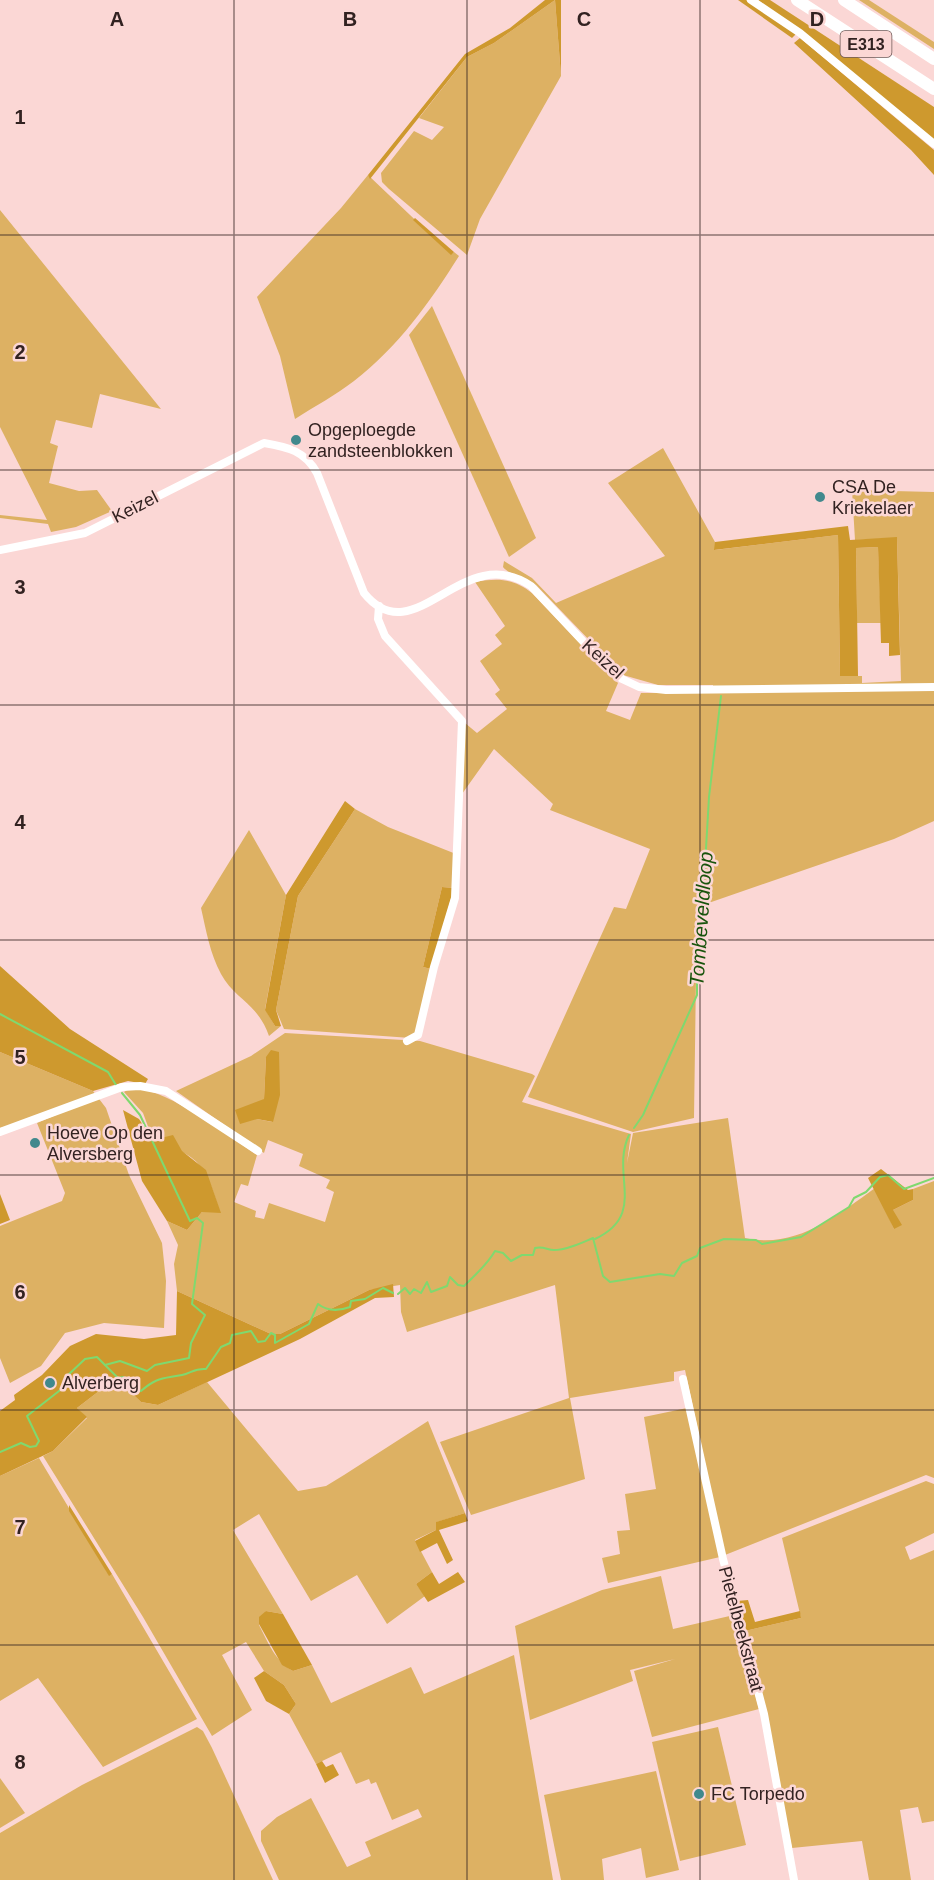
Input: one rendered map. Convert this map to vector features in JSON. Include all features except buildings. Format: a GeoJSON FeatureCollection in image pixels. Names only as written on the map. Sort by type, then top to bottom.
{"type":"FeatureCollection","features":[{"type":"Feature","properties":{"kind":"highway","name":"E313"},"geometry":{"type":"LineString","coordinates":[[797,0],[934,89]]}},
{"type":"Feature","properties":{"kind":"highway","name":"E313"},"geometry":{"type":"LineString","coordinates":[[844,0],[934,59]]}},
{"type":"Feature","properties":{"kind":"street"},"geometry":{"type":"LineString","coordinates":[[751,0],[800,33],[934,144]]}},
{"type":"Feature","properties":{"kind":"street","name":"Keizel"},"geometry":{"type":"LineString","coordinates":[[0,550],[85,533],[264,443],[294,450],[308,459],[317,474],[364,593],[379,606],[397,612],[412,610],[479,575],[505,575],[522,579],[531,586],[609,668],[639,687],[666,690],[934,687]]}},
{"type":"Feature","properties":{"kind":"street","name":"Keizel"},"geometry":{"type":"LineString","coordinates":[[379,606],[378,619],[385,636],[462,721],[455,898],[434,967],[418,1035],[414,1040],[407,1041]]}},
{"type":"Feature","properties":{"kind":"street"},"geometry":{"type":"LineString","coordinates":[[0,1132],[122,1087],[140,1086],[166,1091],[258,1151]]}},
{"type":"Feature","properties":{"kind":"street","name":"Pietelbeekstraat"},"geometry":{"type":"LineString","coordinates":[[683,1379],[723,1559],[764,1714],[794,1880]]}},
{"type":"Feature","properties":{"kind":"shaded area"},"geometry":{"type":"Polygon","coordinates":[[[545,0],[555,0],[494,43],[467,57],[370,179],[368,175],[465,54],[510,28],[545,0]]]}},
{"type":"Feature","properties":{"kind":"shaded area"},"geometry":{"type":"Polygon","coordinates":[[[555,0],[561,76],[480,219],[467,255],[389,189],[382,182],[381,173],[414,131],[432,140],[444,127],[419,118],[467,57],[494,43],[555,0]]]}},
{"type":"Feature","properties":{"kind":"shaded area"},"geometry":{"type":"Polygon","coordinates":[[[555,0],[561,0],[561,76],[555,0]]]}},
{"type":"Feature","properties":{"kind":"shaded area"},"geometry":{"type":"Polygon","coordinates":[[[738,0],[746,0],[796,34],[792,38],[738,0]]]}},
{"type":"Feature","properties":{"kind":"shaded area"},"geometry":{"type":"Polygon","coordinates":[[[758,0],[770,0],[934,107],[934,141],[758,0]]]}},
{"type":"Feature","properties":{"kind":"shaded area"},"geometry":{"type":"Polygon","coordinates":[[[859,0],[869,0],[934,42],[934,49],[859,0]]]}},
{"type":"Feature","properties":{"kind":"shaded area"},"geometry":{"type":"Polygon","coordinates":[[[800,38],[934,150],[934,175],[911,150],[794,43],[800,38]]]}},
{"type":"Feature","properties":{"kind":"shaded area"},"geometry":{"type":"Polygon","coordinates":[[[368,175],[451,254],[454,252],[459,256],[425,307],[385,354],[347,386],[295,419],[280,356],[257,297],[341,208],[368,175]]]}},
{"type":"Feature","properties":{"kind":"shaded area"},"geometry":{"type":"Polygon","coordinates":[[[0,210],[161,409],[100,394],[92,428],[56,420],[50,443],[58,446],[49,483],[79,491],[97,490],[112,511],[76,527],[51,532],[48,524],[0,518],[0,515],[47,520],[0,427],[0,210]]]}},
{"type":"Feature","properties":{"kind":"shaded area"},"geometry":{"type":"Polygon","coordinates":[[[415,218],[454,252],[451,255],[413,220],[415,218]]]}},
{"type":"Feature","properties":{"kind":"shaded area"},"geometry":{"type":"Polygon","coordinates":[[[432,306],[536,538],[509,557],[409,335],[432,306]]]}},
{"type":"Feature","properties":{"kind":"shaded area"},"geometry":{"type":"Polygon","coordinates":[[[663,448],[715,542],[715,550],[838,535],[840,676],[862,676],[862,683],[901,681],[897,538],[855,540],[852,490],[934,492],[934,821],[894,839],[697,907],[694,1118],[633,1132],[528,1097],[614,907],[626,909],[650,849],[550,810],[553,804],[494,749],[462,794],[465,723],[477,733],[507,709],[495,694],[500,690],[480,661],[502,644],[495,635],[505,626],[475,582],[483,581],[505,580],[518,584],[532,593],[618,683],[606,711],[630,720],[641,693],[713,693],[713,685],[658,685],[623,675],[536,585],[503,567],[504,561],[532,578],[556,603],[665,556],[608,483],[663,448]]]}},
{"type":"Feature","properties":{"kind":"shaded area"},"geometry":{"type":"Polygon","coordinates":[[[848,526],[850,540],[897,537],[900,655],[889,656],[889,643],[881,643],[878,547],[856,548],[858,676],[840,676],[838,535],[714,550],[715,542],[848,526]]]}},
{"type":"Feature","properties":{"kind":"shaded area"},"geometry":{"type":"Polygon","coordinates":[[[878,547],[881,623],[857,623],[856,548],[878,547]]]}},
{"type":"Feature","properties":{"kind":"shaded area"},"geometry":{"type":"Polygon","coordinates":[[[345,801],[355,809],[298,896],[276,1010],[281,1026],[275,1026],[265,1010],[286,895],[345,801]]]}},
{"type":"Feature","properties":{"kind":"shaded area"},"geometry":{"type":"Polygon","coordinates":[[[355,809],[388,827],[456,854],[454,888],[442,887],[423,967],[431,969],[417,1030],[411,1038],[284,1029],[276,1010],[298,896],[355,809]]]}},
{"type":"Feature","properties":{"kind":"shaded area"},"geometry":{"type":"Polygon","coordinates":[[[249,830],[286,895],[265,1009],[275,1026],[281,1026],[269,1036],[252,1008],[233,990],[221,974],[211,950],[201,908],[249,830]]]}},
{"type":"Feature","properties":{"kind":"shaded area"},"geometry":{"type":"Polygon","coordinates":[[[442,887],[454,888],[431,969],[423,967],[442,887]]]}},
{"type":"Feature","properties":{"kind":"shaded area"},"geometry":{"type":"Polygon","coordinates":[[[0,966],[70,1029],[148,1079],[145,1084],[128,1081],[93,1091],[0,1052],[0,966]]]}},
{"type":"Feature","properties":{"kind":"shaded area"},"geometry":{"type":"Polygon","coordinates":[[[285,1033],[420,1041],[532,1074],[535,1076],[522,1102],[631,1134],[627,1163],[633,1133],[728,1118],[745,1238],[764,1240],[798,1235],[845,1210],[875,1188],[894,1229],[893,1210],[913,1200],[913,1189],[934,1181],[934,1478],[926,1475],[725,1555],[685,1370],[674,1372],[674,1381],[570,1398],[585,1479],[471,1515],[440,1442],[569,1398],[555,1285],[407,1332],[401,1312],[400,1285],[369,1290],[280,1334],[271,1334],[177,1291],[174,1264],[178,1245],[167,1221],[187,1230],[202,1212],[220,1212],[210,1183],[199,1164],[182,1152],[153,1140],[143,1113],[124,1092],[136,1089],[152,1092],[171,1100],[212,1123],[257,1155],[248,1186],[241,1184],[234,1202],[256,1211],[255,1217],[264,1219],[269,1203],[325,1222],[334,1192],[326,1188],[330,1180],[299,1166],[303,1154],[268,1140],[264,1153],[176,1091],[251,1056],[285,1033]],[[266,1057],[264,1099],[257,1119],[273,1121],[266,1057]]]}},
{"type":"Feature","properties":{"kind":"shaded area"},"geometry":{"type":"Polygon","coordinates":[[[271,1050],[279,1052],[280,1095],[273,1122],[257,1119],[240,1124],[235,1110],[264,1099],[266,1057],[271,1050]]]}},
{"type":"Feature","properties":{"kind":"shaded area"},"geometry":{"type":"Polygon","coordinates":[[[0,1052],[93,1091],[106,1108],[129,1175],[162,1243],[166,1281],[164,1328],[104,1323],[65,1333],[41,1366],[10,1383],[0,1358],[0,1226],[62,1201],[65,1193],[37,1123],[56,1115],[0,1128],[0,1052]]]}},
{"type":"Feature","properties":{"kind":"shaded area"},"geometry":{"type":"Polygon","coordinates":[[[123,1110],[139,1119],[153,1140],[173,1135],[182,1151],[206,1170],[221,1213],[202,1212],[187,1230],[167,1221],[142,1181],[123,1110]]]}},
{"type":"Feature","properties":{"kind":"shaded area"},"geometry":{"type":"Polygon","coordinates":[[[881,1169],[908,1190],[913,1189],[913,1200],[893,1210],[902,1225],[894,1229],[868,1178],[881,1169]]]}},
{"type":"Feature","properties":{"kind":"shaded area"},"geometry":{"type":"Polygon","coordinates":[[[0,1194],[10,1220],[0,1224],[0,1194]]]}},
{"type":"Feature","properties":{"kind":"shaded area"},"geometry":{"type":"Polygon","coordinates":[[[393,1284],[394,1297],[375,1298],[300,1339],[158,1405],[141,1402],[116,1378],[77,1408],[87,1417],[53,1451],[0,1476],[0,1411],[15,1400],[14,1395],[42,1375],[70,1346],[96,1334],[144,1339],[176,1335],[177,1291],[271,1334],[280,1334],[369,1290],[393,1284]]]}},
{"type":"Feature","properties":{"kind":"shaded area"},"geometry":{"type":"Polygon","coordinates":[[[116,1378],[141,1402],[158,1405],[207,1382],[298,1491],[326,1486],[428,1421],[465,1513],[437,1522],[436,1530],[415,1540],[432,1572],[416,1584],[425,1596],[387,1624],[357,1575],[311,1601],[259,1514],[233,1530],[283,1614],[266,1611],[259,1625],[269,1644],[281,1662],[293,1671],[312,1665],[331,1703],[411,1667],[424,1694],[514,1655],[553,1880],[279,1880],[261,1841],[261,1831],[277,1817],[311,1798],[347,1867],[371,1856],[365,1842],[422,1817],[418,1809],[392,1820],[376,1782],[371,1784],[369,1779],[356,1784],[341,1752],[316,1764],[289,1714],[296,1704],[284,1685],[264,1671],[246,1642],[222,1655],[252,1710],[212,1736],[143,1617],[43,1456],[53,1451],[87,1418],[77,1408],[116,1378]]]}},
{"type":"Feature","properties":{"kind":"shaded area"},"geometry":{"type":"Polygon","coordinates":[[[687,1408],[720,1557],[608,1583],[602,1558],[620,1554],[617,1531],[630,1530],[625,1494],[656,1489],[644,1417],[687,1408]]]}},
{"type":"Feature","properties":{"kind":"shaded area"},"geometry":{"type":"Polygon","coordinates":[[[39,1458],[109,1575],[112,1574],[197,1719],[103,1767],[38,1678],[0,1701],[0,1476],[39,1458]]]}},
{"type":"Feature","properties":{"kind":"shaded area"},"geometry":{"type":"Polygon","coordinates":[[[926,1481],[934,1484],[934,1533],[905,1547],[910,1560],[934,1550],[934,1821],[922,1823],[918,1807],[900,1810],[911,1880],[869,1880],[862,1841],[792,1848],[745,1631],[801,1618],[782,1538],[926,1481]]]}},
{"type":"Feature","properties":{"kind":"shaded area"},"geometry":{"type":"Polygon","coordinates":[[[69,1505],[112,1574],[109,1576],[69,1511],[69,1505]]]}},
{"type":"Feature","properties":{"kind":"shaded area"},"geometry":{"type":"Polygon","coordinates":[[[465,1513],[468,1521],[439,1530],[453,1560],[447,1564],[437,1543],[420,1552],[415,1541],[436,1530],[436,1522],[465,1513]]]}},
{"type":"Feature","properties":{"kind":"shaded area"},"geometry":{"type":"Polygon","coordinates":[[[432,1572],[439,1584],[458,1572],[465,1582],[428,1602],[416,1584],[432,1572]]]}},
{"type":"Feature","properties":{"kind":"shaded area"},"geometry":{"type":"Polygon","coordinates":[[[661,1576],[673,1629],[734,1615],[759,1709],[652,1737],[634,1671],[675,1659],[630,1670],[633,1681],[530,1720],[515,1626],[602,1590],[661,1576]]]}},
{"type":"Feature","properties":{"kind":"shaded area"},"geometry":{"type":"Polygon","coordinates":[[[748,1600],[755,1622],[800,1611],[801,1618],[745,1631],[737,1601],[748,1600]]]}},
{"type":"Feature","properties":{"kind":"shaded area"},"geometry":{"type":"Polygon","coordinates":[[[266,1611],[283,1614],[312,1665],[293,1671],[282,1665],[259,1624],[259,1617],[266,1611]]]}},
{"type":"Feature","properties":{"kind":"shaded area"},"geometry":{"type":"Polygon","coordinates":[[[264,1671],[284,1685],[296,1704],[289,1714],[266,1701],[254,1678],[264,1671]]]}},
{"type":"Feature","properties":{"kind":"shaded area"},"geometry":{"type":"Polygon","coordinates":[[[197,1727],[203,1731],[212,1748],[273,1880],[0,1880],[0,1833],[82,1785],[197,1727]]]}},
{"type":"Feature","properties":{"kind":"shaded area","name":"FC Torpedo"},"geometry":{"type":"Polygon","coordinates":[[[718,1727],[746,1845],[680,1861],[652,1742],[718,1727]]]}},
{"type":"Feature","properties":{"kind":"shaded area"},"geometry":{"type":"Polygon","coordinates":[[[322,1761],[326,1767],[333,1764],[339,1775],[325,1783],[316,1764],[322,1761]]]}},
{"type":"Feature","properties":{"kind":"shaded area"},"geometry":{"type":"Polygon","coordinates":[[[656,1771],[679,1870],[646,1878],[641,1848],[602,1859],[604,1880],[561,1880],[544,1795],[656,1771]]]}},
{"type":"Feature","properties":{"kind":"shaded area"},"geometry":{"type":"Polygon","coordinates":[[[0,1778],[25,1813],[0,1828],[0,1778]]]}},
{"type":"Feature","properties":{"kind":"waterway","name":"Tombeveldloop"},"geometry":{"type":"LineString","coordinates":[[634,1128],[643,1115],[697,995],[697,936],[702,917],[709,797],[721,696]]}},
{"type":"Feature","properties":{"kind":"waterway"},"geometry":{"type":"LineString","coordinates":[[0,1014],[108,1072],[116,1085]]}},
{"type":"Feature","properties":{"kind":"waterway"},"geometry":{"type":"LineString","coordinates":[[105,1365],[120,1361],[147,1371],[155,1365],[189,1358],[191,1343],[205,1315],[192,1304],[203,1223],[197,1218],[190,1221],[140,1115],[122,1093]]}},
{"type":"Feature","properties":{"kind":"waterway","name":"Tombeveldloop"},"geometry":{"type":"LineString","coordinates":[[595,1239],[611,1229],[620,1218],[624,1206],[624,1150],[629,1135]]}},
{"type":"Feature","properties":{"kind":"waterway"},"geometry":{"type":"LineString","coordinates":[[398,1294],[405,1288],[410,1294],[414,1289],[421,1293],[427,1282],[431,1292],[447,1286],[450,1277],[458,1285],[464,1286],[495,1251],[503,1253],[511,1261],[522,1255],[533,1255],[535,1248],[559,1250],[593,1238],[603,1276],[610,1282],[660,1274],[674,1276],[682,1263],[697,1256],[700,1248],[724,1239],[756,1240],[762,1244],[801,1237],[849,1207],[854,1198],[866,1192],[880,1177],[888,1175],[904,1189],[934,1178]]}},
{"type":"Feature","properties":{"kind":"waterway"},"geometry":{"type":"LineString","coordinates":[[0,1452],[21,1443],[30,1447],[36,1446],[39,1441],[27,1416],[68,1384],[67,1376],[85,1359],[97,1357],[118,1378],[123,1377],[135,1390],[141,1391],[160,1379],[206,1369],[221,1347],[230,1343],[232,1335],[251,1331],[258,1342],[265,1341],[271,1333],[275,1335],[275,1343],[309,1324],[318,1304],[333,1310],[342,1309],[350,1307],[351,1301],[365,1299],[383,1288],[393,1293]]}},
{"type":"Feature","properties":{"kind":"place","name":"Opgeploegde zandsteenblokken"},"geometry":{"type":"Point","coordinates":[296,440]}},
{"type":"Feature","properties":{"kind":"place","name":"CSA De Kriekelaer"},"geometry":{"type":"Point","coordinates":[820,497]}},
{"type":"Feature","properties":{"kind":"place","name":"Hoeve Op den Alversberg"},"geometry":{"type":"Point","coordinates":[35,1143]}},
{"type":"Feature","properties":{"kind":"place","name":"Alverberg"},"geometry":{"type":"Point","coordinates":[50,1383]}},
{"type":"Feature","properties":{"kind":"place","name":"FC Torpedo"},"geometry":{"type":"Point","coordinates":[699,1794]}}]}
